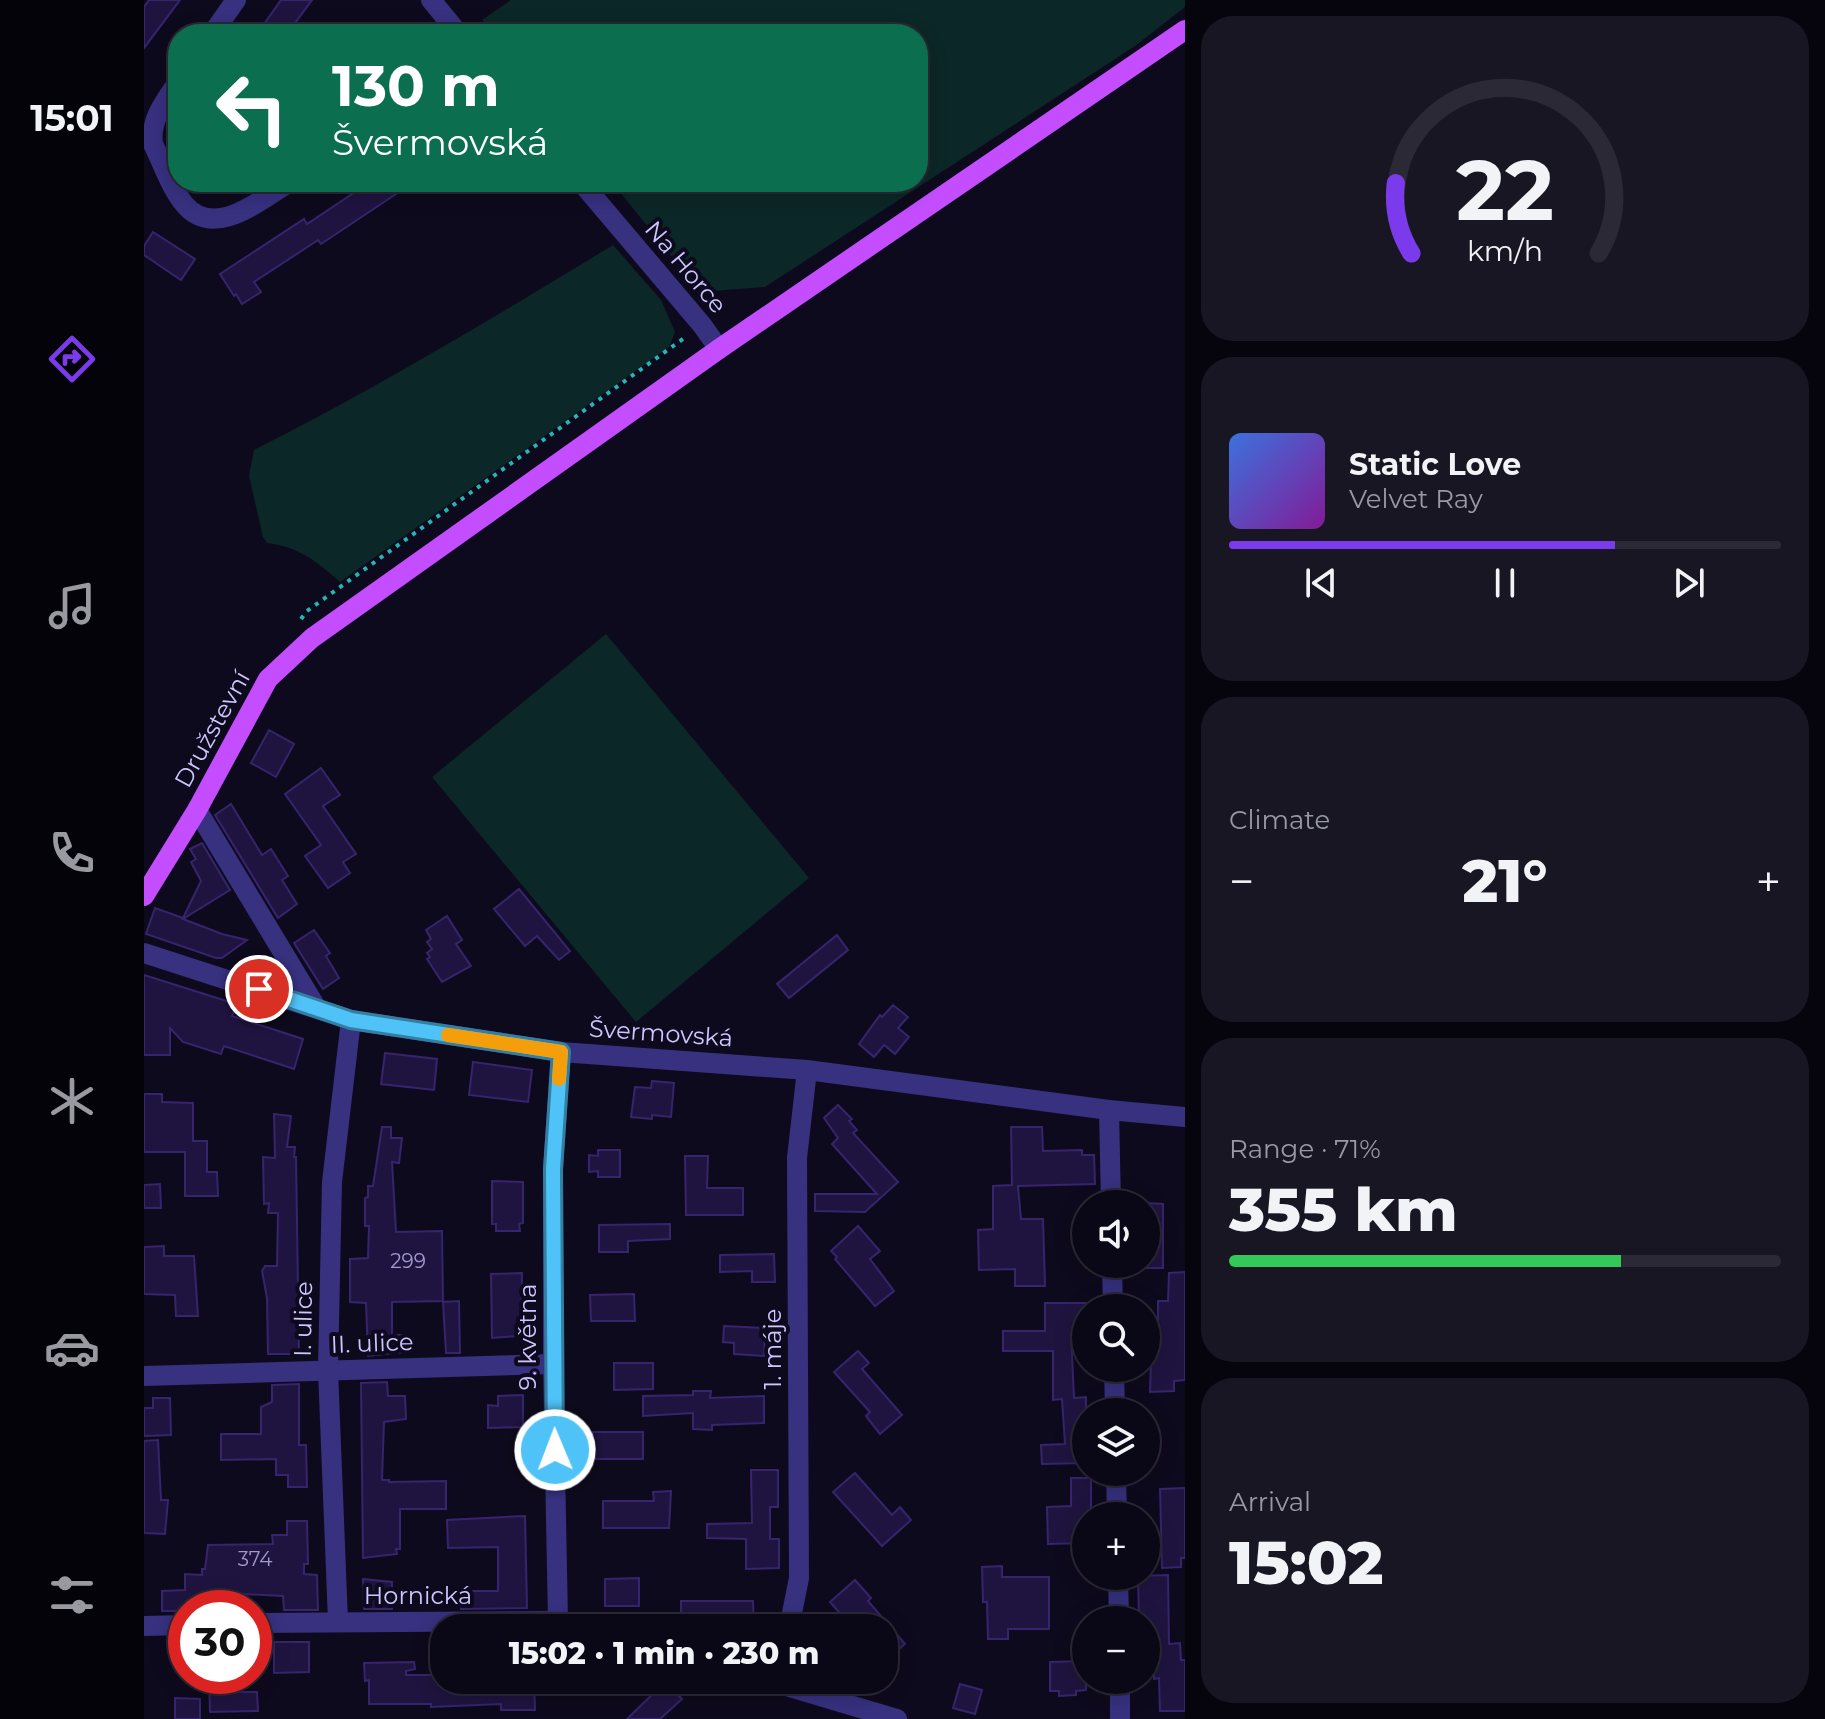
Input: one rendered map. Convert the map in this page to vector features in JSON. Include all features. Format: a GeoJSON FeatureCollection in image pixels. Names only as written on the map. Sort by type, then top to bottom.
{"type":"FeatureCollection","features":[{"type":"Feature","properties":{"kind":"main road","name":"Družstevní"},"geometry":{"type":"LineString","coordinates":[[144,896],[197,810],[268,679],[312,638],[719,349],[1185,30]]}},
{"type":"Feature","properties":{"kind":"street"},"geometry":{"type":"LineString","coordinates":[[219,24],[236,0]]}},
{"type":"Feature","properties":{"kind":"street"},"geometry":{"type":"LineString","coordinates":[[431,0],[451,24]]}},
{"type":"Feature","properties":{"kind":"street"},"geometry":{"type":"LineString","coordinates":[[168,98],[158,114],[152,135],[153,144],[168,174]]}},
{"type":"Feature","properties":{"kind":"street"},"geometry":{"type":"LineString","coordinates":[[177,192],[192,211],[203,218],[217,220],[232,216],[273,192]]}},
{"type":"Feature","properties":{"kind":"street","name":"Na Horce"},"geometry":{"type":"LineString","coordinates":[[589,192],[719,349]]}},
{"type":"Feature","properties":{"kind":"street"},"geometry":{"type":"LineString","coordinates":[[197,810],[316,1007]]}},
{"type":"Feature","properties":{"kind":"street","name":"Švermovská"},"geometry":{"type":"LineString","coordinates":[[144,953],[351,1020],[561,1052],[807,1070],[1109,1110],[1185,1117]]}},
{"type":"Feature","properties":{"kind":"street","name":"I. ulice"},"geometry":{"type":"LineString","coordinates":[[338,1621],[328,1370],[332,1182],[351,1020]]}},
{"type":"Feature","properties":{"kind":"street","name":"9. května"},"geometry":{"type":"LineString","coordinates":[[558,1614],[553,1169],[561,1052]]}},
{"type":"Feature","properties":{"kind":"street","name":"1. máje"},"geometry":{"type":"LineString","coordinates":[[792,1614],[799,1578],[797,1158],[807,1070]]}},
{"type":"Feature","properties":{"kind":"street"},"geometry":{"type":"LineString","coordinates":[[1109,1110],[1111,1190]]}},
{"type":"Feature","properties":{"kind":"street","name":"II. ulice"},"geometry":{"type":"LineString","coordinates":[[144,1376],[553,1364]]}},
{"type":"Feature","properties":{"kind":"street","name":"Hornická"},"geometry":{"type":"LineString","coordinates":[[272,1623],[430,1621]]}},
{"type":"Feature","properties":{"kind":"street"},"geometry":{"type":"LineString","coordinates":[[144,1626],[168,1625]]}},
{"type":"Feature","properties":{"kind":"street"},"geometry":{"type":"LineString","coordinates":[[816,1694],[897,1719]]}},
{"type":"Feature","properties":{"kind":"street"},"geometry":{"type":"LineString","coordinates":[[1120,1694],[1120,1719]]}},
{"type":"Feature","properties":{"kind":"path"},"geometry":{"type":"LineString","coordinates":[[312,638],[299,621],[307,611],[702,325]]}},
{"type":"Feature","properties":{"kind":"green space"},"geometry":{"type":"Polygon","coordinates":[[[511,0],[1185,0],[1185,7],[1135,46],[928,181],[928,24],[485,24],[482,20],[511,0]]]}},
{"type":"Feature","properties":{"kind":"green space"},"geometry":{"type":"Polygon","coordinates":[[[620,192],[911,192],[765,287],[712,291],[680,267],[620,192]]]}},
{"type":"Feature","properties":{"kind":"green space"},"geometry":{"type":"Polygon","coordinates":[[[613,245],[661,300],[675,332],[669,347],[340,582],[306,556],[267,543],[249,476],[254,450],[391,377],[613,245]]]}},
{"type":"Feature","properties":{"kind":"green space"},"geometry":{"type":"Polygon","coordinates":[[[606,634],[809,878],[636,1022],[432,777],[606,634]]]}},
{"type":"Feature","properties":{"kind":"building"},"geometry":{"type":"Polygon","coordinates":[[[149,0],[180,0],[144,48],[144,7],[149,0]]]}},
{"type":"Feature","properties":{"kind":"building"},"geometry":{"type":"Polygon","coordinates":[[[281,0],[312,0],[294,24],[264,24],[281,0]]]}},
{"type":"Feature","properties":{"kind":"building"},"geometry":{"type":"Polygon","coordinates":[[[355,192],[399,192],[321,244],[318,240],[254,282],[261,292],[242,304],[220,274],[304,219],[307,224],[355,192]]]}},
{"type":"Feature","properties":{"kind":"building"},"geometry":{"type":"Polygon","coordinates":[[[153,232],[195,259],[181,280],[144,255],[144,246],[153,232]]]}},
{"type":"Feature","properties":{"kind":"building"},"geometry":{"type":"Polygon","coordinates":[[[269,730],[294,744],[276,777],[251,763],[269,730]]]}},
{"type":"Feature","properties":{"kind":"building"},"geometry":{"type":"Polygon","coordinates":[[[321,768],[340,795],[323,806],[356,854],[343,862],[350,873],[328,888],[305,856],[321,845],[285,794],[321,768]]]}},
{"type":"Feature","properties":{"kind":"building"},"geometry":{"type":"Polygon","coordinates":[[[231,804],[262,855],[271,849],[288,876],[282,880],[297,904],[278,918],[215,815],[231,804]]]}},
{"type":"Feature","properties":{"kind":"building"},"geometry":{"type":"Polygon","coordinates":[[[202,843],[230,890],[183,919],[247,940],[222,958],[146,934],[155,908],[183,918],[201,881],[191,862],[196,859],[190,849],[202,843]]]}},
{"type":"Feature","properties":{"kind":"building"},"geometry":{"type":"Polygon","coordinates":[[[519,889],[570,951],[559,960],[537,936],[525,946],[494,909],[519,889]]]}},
{"type":"Feature","properties":{"kind":"building"},"geometry":{"type":"Polygon","coordinates":[[[447,916],[462,940],[456,944],[471,966],[442,982],[427,959],[430,957],[427,953],[432,949],[427,942],[431,939],[426,930],[447,916]]]}},
{"type":"Feature","properties":{"kind":"building"},"geometry":{"type":"Polygon","coordinates":[[[314,930],[330,953],[326,956],[339,978],[323,989],[294,943],[314,930]]]}},
{"type":"Feature","properties":{"kind":"building"},"geometry":{"type":"Polygon","coordinates":[[[837,935],[848,950],[789,998],[777,984],[837,935]]]}},
{"type":"Feature","properties":{"kind":"building"},"geometry":{"type":"Polygon","coordinates":[[[144,975],[236,1004],[232,1016],[303,1039],[294,1069],[224,1046],[221,1054],[183,1042],[170,1028],[170,1055],[144,1055],[144,975]]]}},
{"type":"Feature","properties":{"kind":"building"},"geometry":{"type":"Polygon","coordinates":[[[893,1005],[908,1017],[898,1028],[909,1037],[895,1054],[884,1045],[874,1057],[859,1044],[880,1015],[882,1017],[893,1005]]]}},
{"type":"Feature","properties":{"kind":"building"},"geometry":{"type":"Polygon","coordinates":[[[385,1053],[437,1059],[434,1090],[381,1084],[385,1053]]]}},
{"type":"Feature","properties":{"kind":"building"},"geometry":{"type":"Polygon","coordinates":[[[473,1062],[532,1070],[528,1102],[469,1095],[473,1062]]]}},
{"type":"Feature","properties":{"kind":"building"},"geometry":{"type":"Polygon","coordinates":[[[652,1081],[674,1083],[671,1117],[631,1117],[635,1087],[651,1088],[652,1081]]]}},
{"type":"Feature","properties":{"kind":"building"},"geometry":{"type":"Polygon","coordinates":[[[144,1094],[162,1094],[162,1102],[193,1103],[193,1141],[207,1141],[207,1172],[217,1172],[218,1196],[185,1196],[185,1152],[144,1152],[144,1094]]]}},
{"type":"Feature","properties":{"kind":"building"},"geometry":{"type":"Polygon","coordinates":[[[838,1105],[852,1119],[849,1121],[857,1130],[853,1133],[898,1182],[865,1212],[815,1211],[815,1194],[877,1194],[832,1144],[838,1138],[824,1118],[838,1105]]]}},
{"type":"Feature","properties":{"kind":"building"},"geometry":{"type":"Polygon","coordinates":[[[274,1114],[291,1116],[287,1147],[295,1147],[299,1354],[268,1354],[267,1298],[262,1271],[265,1266],[277,1266],[278,1213],[268,1213],[269,1203],[264,1204],[263,1157],[275,1158],[274,1114]]]}},
{"type":"Feature","properties":{"kind":"building"},"geometry":{"type":"Polygon","coordinates":[[[382,1127],[391,1127],[391,1138],[402,1138],[399,1163],[392,1162],[396,1232],[442,1231],[443,1301],[392,1302],[392,1335],[402,1335],[403,1352],[368,1356],[366,1303],[350,1302],[350,1259],[368,1258],[369,1226],[365,1226],[365,1198],[368,1197],[368,1186],[373,1186],[382,1127]]]}},
{"type":"Feature","properties":{"kind":"building"},"geometry":{"type":"Polygon","coordinates":[[[1011,1127],[1042,1127],[1043,1151],[1082,1150],[1082,1155],[1094,1155],[1095,1184],[1018,1186],[1021,1219],[1043,1219],[1045,1286],[1015,1286],[1015,1269],[979,1270],[978,1230],[993,1229],[993,1186],[1012,1185],[1011,1127]]]}},
{"type":"Feature","properties":{"kind":"building"},"geometry":{"type":"Polygon","coordinates":[[[598,1150],[620,1150],[620,1177],[598,1177],[598,1171],[589,1172],[589,1155],[598,1156],[598,1150]]]}},
{"type":"Feature","properties":{"kind":"building"},"geometry":{"type":"Polygon","coordinates":[[[685,1156],[708,1156],[707,1188],[743,1188],[743,1215],[686,1215],[685,1156]]]}},
{"type":"Feature","properties":{"kind":"building"},"geometry":{"type":"Polygon","coordinates":[[[492,1181],[523,1182],[523,1223],[519,1224],[520,1231],[496,1231],[496,1224],[492,1224],[492,1181]]]}},
{"type":"Feature","properties":{"kind":"building"},"geometry":{"type":"Polygon","coordinates":[[[160,1184],[161,1208],[144,1208],[144,1185],[160,1184]]]}},
{"type":"Feature","properties":{"kind":"building"},"geometry":{"type":"Polygon","coordinates":[[[1160,1204],[1163,1204],[1163,1268],[1160,1268],[1160,1204]]]}},
{"type":"Feature","properties":{"kind":"building"},"geometry":{"type":"Polygon","coordinates":[[[670,1224],[670,1239],[628,1241],[628,1252],[599,1252],[599,1225],[670,1224]]]}},
{"type":"Feature","properties":{"kind":"building"},"geometry":{"type":"Polygon","coordinates":[[[858,1226],[880,1251],[870,1259],[894,1291],[875,1306],[831,1251],[858,1226]]]}},
{"type":"Feature","properties":{"kind":"building"},"geometry":{"type":"Polygon","coordinates":[[[164,1246],[164,1256],[194,1256],[198,1316],[176,1316],[175,1295],[144,1294],[144,1247],[164,1246]]]}},
{"type":"Feature","properties":{"kind":"building"},"geometry":{"type":"Polygon","coordinates":[[[774,1254],[775,1282],[752,1282],[752,1271],[720,1272],[720,1255],[774,1254]]]}},
{"type":"Feature","properties":{"kind":"building"},"geometry":{"type":"Polygon","coordinates":[[[1185,1272],[1185,1380],[1174,1381],[1174,1391],[1150,1392],[1150,1382],[1160,1382],[1160,1301],[1168,1301],[1169,1273],[1185,1272]]]}},
{"type":"Feature","properties":{"kind":"building"},"geometry":{"type":"Polygon","coordinates":[[[522,1273],[521,1327],[516,1327],[516,1336],[492,1338],[491,1274],[522,1273]]]}},
{"type":"Feature","properties":{"kind":"building"},"geometry":{"type":"Polygon","coordinates":[[[634,1294],[635,1321],[591,1321],[590,1295],[634,1294]]]}},
{"type":"Feature","properties":{"kind":"building"},"geometry":{"type":"Polygon","coordinates":[[[459,1301],[460,1353],[446,1353],[443,1302],[459,1301]]]}},
{"type":"Feature","properties":{"kind":"building"},"geometry":{"type":"Polygon","coordinates":[[[1045,1303],[1072,1303],[1072,1463],[1042,1464],[1041,1445],[1065,1444],[1062,1399],[1053,1400],[1053,1351],[1003,1351],[1003,1331],[1045,1331],[1045,1303]]]}},
{"type":"Feature","properties":{"kind":"building"},"geometry":{"type":"Polygon","coordinates":[[[724,1326],[765,1328],[764,1356],[734,1354],[734,1343],[723,1342],[724,1326]]]}},
{"type":"Feature","properties":{"kind":"building"},"geometry":{"type":"Polygon","coordinates":[[[858,1351],[869,1363],[862,1369],[902,1415],[880,1434],[866,1416],[870,1412],[834,1372],[858,1351]]]}},
{"type":"Feature","properties":{"kind":"building"},"geometry":{"type":"Polygon","coordinates":[[[614,1363],[653,1363],[653,1389],[614,1390],[614,1363]]]}},
{"type":"Feature","properties":{"kind":"building"},"geometry":{"type":"Polygon","coordinates":[[[387,1382],[388,1396],[405,1396],[406,1419],[384,1422],[382,1480],[446,1481],[446,1509],[400,1509],[400,1549],[396,1549],[397,1554],[363,1558],[361,1383],[387,1382]]]}},
{"type":"Feature","properties":{"kind":"building"},"geometry":{"type":"Polygon","coordinates":[[[299,1384],[299,1445],[306,1445],[307,1487],[288,1487],[288,1475],[276,1475],[276,1459],[221,1460],[221,1434],[261,1434],[261,1407],[272,1402],[272,1385],[299,1384]]]}},
{"type":"Feature","properties":{"kind":"building"},"geometry":{"type":"Polygon","coordinates":[[[693,1391],[711,1391],[710,1398],[764,1396],[764,1423],[712,1425],[712,1430],[693,1429],[693,1413],[643,1416],[643,1396],[693,1395],[693,1391]]]}},
{"type":"Feature","properties":{"kind":"building"},"geometry":{"type":"Polygon","coordinates":[[[523,1395],[523,1427],[488,1428],[488,1405],[498,1406],[498,1396],[523,1395]]]}},
{"type":"Feature","properties":{"kind":"building"},"geometry":{"type":"Polygon","coordinates":[[[153,1398],[170,1398],[171,1435],[144,1436],[144,1408],[153,1408],[153,1398]]]}},
{"type":"Feature","properties":{"kind":"building"},"geometry":{"type":"Polygon","coordinates":[[[593,1432],[643,1432],[643,1459],[593,1459],[593,1432]]]}},
{"type":"Feature","properties":{"kind":"building"},"geometry":{"type":"Polygon","coordinates":[[[158,1440],[161,1500],[168,1500],[165,1534],[144,1533],[144,1441],[158,1440]]]}},
{"type":"Feature","properties":{"kind":"building"},"geometry":{"type":"Polygon","coordinates":[[[751,1470],[778,1470],[778,1507],[770,1507],[770,1539],[779,1539],[779,1568],[746,1569],[746,1539],[707,1538],[707,1524],[752,1523],[751,1470]]]}},
{"type":"Feature","properties":{"kind":"building"},"geometry":{"type":"Polygon","coordinates":[[[855,1473],[892,1515],[900,1507],[911,1520],[882,1546],[833,1492],[855,1473]]]}},
{"type":"Feature","properties":{"kind":"building"},"geometry":{"type":"Polygon","coordinates":[[[1071,1478],[1072,1486],[1091,1486],[1091,1502],[1072,1502],[1072,1543],[1048,1544],[1047,1507],[1071,1506],[1071,1478]]]}},
{"type":"Feature","properties":{"kind":"building"},"geometry":{"type":"Polygon","coordinates":[[[1185,1488],[1185,1558],[1181,1558],[1181,1567],[1162,1568],[1160,1489],[1185,1488]]]}},
{"type":"Feature","properties":{"kind":"building"},"geometry":{"type":"Polygon","coordinates":[[[671,1491],[669,1528],[603,1528],[603,1501],[654,1501],[653,1492],[671,1491]]]}},
{"type":"Feature","properties":{"kind":"building"},"geometry":{"type":"Polygon","coordinates":[[[525,1516],[527,1608],[461,1609],[460,1591],[498,1591],[498,1547],[448,1548],[447,1520],[525,1516]]]}},
{"type":"Feature","properties":{"kind":"building"},"geometry":{"type":"Polygon","coordinates":[[[287,1521],[307,1521],[308,1564],[304,1564],[304,1574],[317,1575],[318,1610],[284,1610],[283,1596],[272,1595],[272,1590],[185,1590],[185,1574],[202,1575],[208,1545],[273,1544],[272,1535],[287,1535],[287,1521]]]}},
{"type":"Feature","properties":{"kind":"building"},"geometry":{"type":"Polygon","coordinates":[[[1002,1566],[1002,1577],[1049,1577],[1049,1629],[1008,1629],[1008,1639],[988,1639],[982,1567],[1002,1566]]]}},
{"type":"Feature","properties":{"kind":"building"},"geometry":{"type":"Polygon","coordinates":[[[1160,1575],[1168,1575],[1169,1644],[1180,1643],[1181,1660],[1185,1660],[1185,1711],[1160,1711],[1160,1606],[1139,1606],[1138,1590],[1160,1590],[1160,1575]]]}},
{"type":"Feature","properties":{"kind":"building"},"geometry":{"type":"Polygon","coordinates":[[[639,1578],[639,1606],[605,1606],[605,1579],[639,1578]]]}},
{"type":"Feature","properties":{"kind":"building"},"geometry":{"type":"Polygon","coordinates":[[[363,1579],[392,1582],[392,1609],[364,1609],[363,1579]]]}},
{"type":"Feature","properties":{"kind":"building"},"geometry":{"type":"Polygon","coordinates":[[[855,1580],[871,1598],[868,1601],[879,1614],[841,1614],[830,1602],[855,1580]]]}},
{"type":"Feature","properties":{"kind":"building"},"geometry":{"type":"Polygon","coordinates":[[[162,1591],[168,1591],[168,1611],[162,1611],[162,1591]]]}},
{"type":"Feature","properties":{"kind":"building"},"geometry":{"type":"Polygon","coordinates":[[[681,1601],[753,1601],[753,1614],[681,1614],[681,1601]]]}},
{"type":"Feature","properties":{"kind":"building"},"geometry":{"type":"Polygon","coordinates":[[[898,1636],[905,1644],[898,1650],[898,1636]]]}},
{"type":"Feature","properties":{"kind":"building"},"geometry":{"type":"Polygon","coordinates":[[[274,1642],[309,1642],[309,1672],[274,1673],[274,1642]]]}},
{"type":"Feature","properties":{"kind":"building"},"geometry":{"type":"Polygon","coordinates":[[[1072,1661],[1072,1694],[1076,1695],[1059,1696],[1059,1691],[1050,1691],[1050,1662],[1072,1661]]]}},
{"type":"Feature","properties":{"kind":"building"},"geometry":{"type":"Polygon","coordinates":[[[414,1662],[415,1669],[406,1671],[406,1675],[430,1675],[430,1694],[534,1694],[535,1710],[501,1710],[501,1704],[431,1707],[431,1704],[369,1704],[369,1680],[365,1681],[364,1663],[414,1662]]]}},
{"type":"Feature","properties":{"kind":"building"},"geometry":{"type":"Polygon","coordinates":[[[960,1684],[982,1690],[975,1714],[953,1708],[960,1684]]]}},
{"type":"Feature","properties":{"kind":"building"},"geometry":{"type":"Polygon","coordinates":[[[210,1694],[257,1694],[258,1711],[210,1712],[210,1694]]]}},
{"type":"Feature","properties":{"kind":"building"},"geometry":{"type":"Polygon","coordinates":[[[653,1694],[677,1694],[682,1699],[660,1719],[627,1719],[653,1694]]]}},
{"type":"Feature","properties":{"kind":"building"},"geometry":{"type":"Polygon","coordinates":[[[175,1698],[200,1699],[200,1719],[175,1719],[175,1698]]]}},
{"type":"Feature","properties":{"kind":"slow traffic"},"geometry":{"type":"LineString","coordinates":[[448,1035],[561,1052],[559,1079]]}},
{"type":"Feature","properties":{"kind":"route"},"geometry":{"type":"LineString","coordinates":[[259,989],[351,1020],[561,1052],[553,1169],[555,1450]]}}]}
